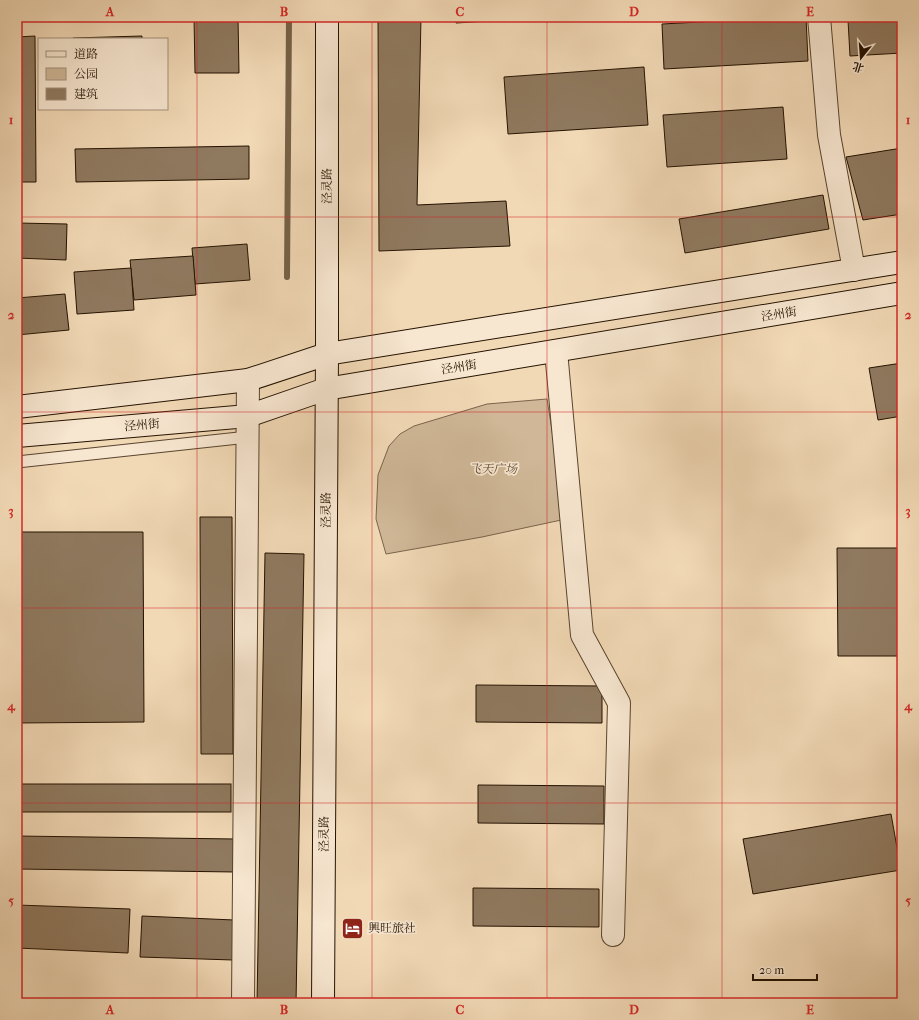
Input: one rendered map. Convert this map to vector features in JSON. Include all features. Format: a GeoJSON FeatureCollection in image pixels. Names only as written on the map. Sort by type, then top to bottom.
{"type":"FeatureCollection","features":[{"type":"Feature","properties":{"kind":"main road","name":"泾灵路"},"geometry":{"type":"LineString","coordinates":[[323,1003],[327,354],[327,17]]}},
{"type":"Feature","properties":{"kind":"main road"},"geometry":{"type":"LineString","coordinates":[[819,17],[828,135],[854,270]]}},
{"type":"Feature","properties":{"kind":"main road"},"geometry":{"type":"LineString","coordinates":[[17,406],[248,380],[327,354],[902,262]]}},
{"type":"Feature","properties":{"kind":"main road","name":"泾州街"},"geometry":{"type":"LineString","coordinates":[[17,436],[248,416],[326,389],[902,294]]}},
{"type":"Feature","properties":{"kind":"main road"},"geometry":{"type":"LineString","coordinates":[[556,351],[582,635],[619,703],[613,935]]}},
{"type":"Feature","properties":{"kind":"main road"},"geometry":{"type":"LineString","coordinates":[[243,1003],[248,380]]}},
{"type":"Feature","properties":{"kind":"lane"},"geometry":{"type":"LineString","coordinates":[[17,462],[248,437]]}},
{"type":"Feature","properties":{"kind":"green space","name":"飞天广场"},"geometry":{"type":"Polygon","coordinates":[[[547,399],[566,519],[482,537],[386,554],[376,519],[378,475],[389,446],[400,434],[414,426],[487,404],[547,399]]]}},
{"type":"Feature","properties":{"kind":"building"},"geometry":{"type":"Polygon","coordinates":[[[194,17],[238,17],[239,73],[195,73],[194,17]]]}},
{"type":"Feature","properties":{"kind":"building"},"geometry":{"type":"Polygon","coordinates":[[[378,17],[421,17],[417,205],[506,201],[510,246],[379,251],[378,17]]]}},
{"type":"Feature","properties":{"kind":"building"},"geometry":{"type":"Polygon","coordinates":[[[456,17],[550,17],[456,23],[456,17]]]}},
{"type":"Feature","properties":{"kind":"building"},"geometry":{"type":"Polygon","coordinates":[[[806,17],[808,61],[664,69],[662,24],[806,17]]]}},
{"type":"Feature","properties":{"kind":"building"},"geometry":{"type":"Polygon","coordinates":[[[902,17],[902,53],[850,56],[848,20],[902,17]]]}},
{"type":"Feature","properties":{"kind":"building"},"geometry":{"type":"Polygon","coordinates":[[[35,36],[36,182],[17,182],[17,37],[35,36]]]}},
{"type":"Feature","properties":{"kind":"building"},"geometry":{"type":"Polygon","coordinates":[[[142,36],[142,38],[73,38],[142,36]]]}},
{"type":"Feature","properties":{"kind":"building"},"geometry":{"type":"Polygon","coordinates":[[[644,67],[648,125],[508,134],[504,77],[644,67]]]}},
{"type":"Feature","properties":{"kind":"building"},"geometry":{"type":"Polygon","coordinates":[[[783,107],[787,159],[667,167],[663,115],[783,107]]]}},
{"type":"Feature","properties":{"kind":"building"},"geometry":{"type":"Polygon","coordinates":[[[249,146],[249,179],[76,182],[75,149],[249,146]]]}},
{"type":"Feature","properties":{"kind":"building"},"geometry":{"type":"Polygon","coordinates":[[[902,148],[902,214],[863,220],[846,157],[902,148]]]}},
{"type":"Feature","properties":{"kind":"building"},"geometry":{"type":"Polygon","coordinates":[[[823,195],[829,229],[685,253],[679,219],[823,195]]]}},
{"type":"Feature","properties":{"kind":"building"},"geometry":{"type":"Polygon","coordinates":[[[17,223],[67,224],[66,260],[17,258],[17,223]]]}},
{"type":"Feature","properties":{"kind":"building"},"geometry":{"type":"Polygon","coordinates":[[[247,244],[250,280],[195,284],[192,248],[247,244]]]}},
{"type":"Feature","properties":{"kind":"building"},"geometry":{"type":"Polygon","coordinates":[[[193,256],[196,295],[134,300],[130,260],[193,256]]]}},
{"type":"Feature","properties":{"kind":"building"},"geometry":{"type":"Polygon","coordinates":[[[131,268],[134,310],[77,314],[74,272],[131,268]]]}},
{"type":"Feature","properties":{"kind":"building"},"geometry":{"type":"Polygon","coordinates":[[[65,294],[69,330],[17,335],[17,298],[65,294]]]}},
{"type":"Feature","properties":{"kind":"building"},"geometry":{"type":"Polygon","coordinates":[[[902,363],[902,416],[878,420],[869,368],[902,363]]]}},
{"type":"Feature","properties":{"kind":"building"},"geometry":{"type":"Polygon","coordinates":[[[200,517],[232,517],[233,754],[201,754],[200,517]]]}},
{"type":"Feature","properties":{"kind":"building"},"geometry":{"type":"Polygon","coordinates":[[[17,532],[143,532],[144,722],[17,723],[17,532]]]}},
{"type":"Feature","properties":{"kind":"building"},"geometry":{"type":"Polygon","coordinates":[[[837,548],[902,548],[902,656],[838,656],[837,548]]]}},
{"type":"Feature","properties":{"kind":"building"},"geometry":{"type":"Polygon","coordinates":[[[265,553],[304,554],[296,1003],[257,1003],[265,553]]]}},
{"type":"Feature","properties":{"kind":"building"},"geometry":{"type":"Polygon","coordinates":[[[476,685],[602,686],[602,723],[476,722],[476,685]]]}},
{"type":"Feature","properties":{"kind":"building"},"geometry":{"type":"Polygon","coordinates":[[[17,784],[231,784],[231,812],[17,812],[17,784]]]}},
{"type":"Feature","properties":{"kind":"building"},"geometry":{"type":"Polygon","coordinates":[[[478,785],[604,786],[604,824],[478,823],[478,785]]]}},
{"type":"Feature","properties":{"kind":"building"},"geometry":{"type":"Polygon","coordinates":[[[891,814],[901,870],[753,894],[743,839],[891,814]]]}},
{"type":"Feature","properties":{"kind":"building"},"geometry":{"type":"Polygon","coordinates":[[[17,836],[235,839],[235,872],[17,869],[17,836]]]}},
{"type":"Feature","properties":{"kind":"building"},"geometry":{"type":"Polygon","coordinates":[[[473,888],[599,889],[599,927],[473,926],[473,888]]]}},
{"type":"Feature","properties":{"kind":"building"},"geometry":{"type":"Polygon","coordinates":[[[17,905],[130,909],[128,953],[17,948],[17,905]]]}},
{"type":"Feature","properties":{"kind":"building"},"geometry":{"type":"Polygon","coordinates":[[[142,916],[234,920],[233,960],[140,957],[142,916]]]}},
{"type":"Feature","properties":{"kind":"waterway"},"geometry":{"type":"LineString","coordinates":[[287,277],[289,17]]}},
{"type":"Feature","properties":{"kind":"place","name":"興旺旅社"},"geometry":{"type":"Point","coordinates":[353,928]}}]}
